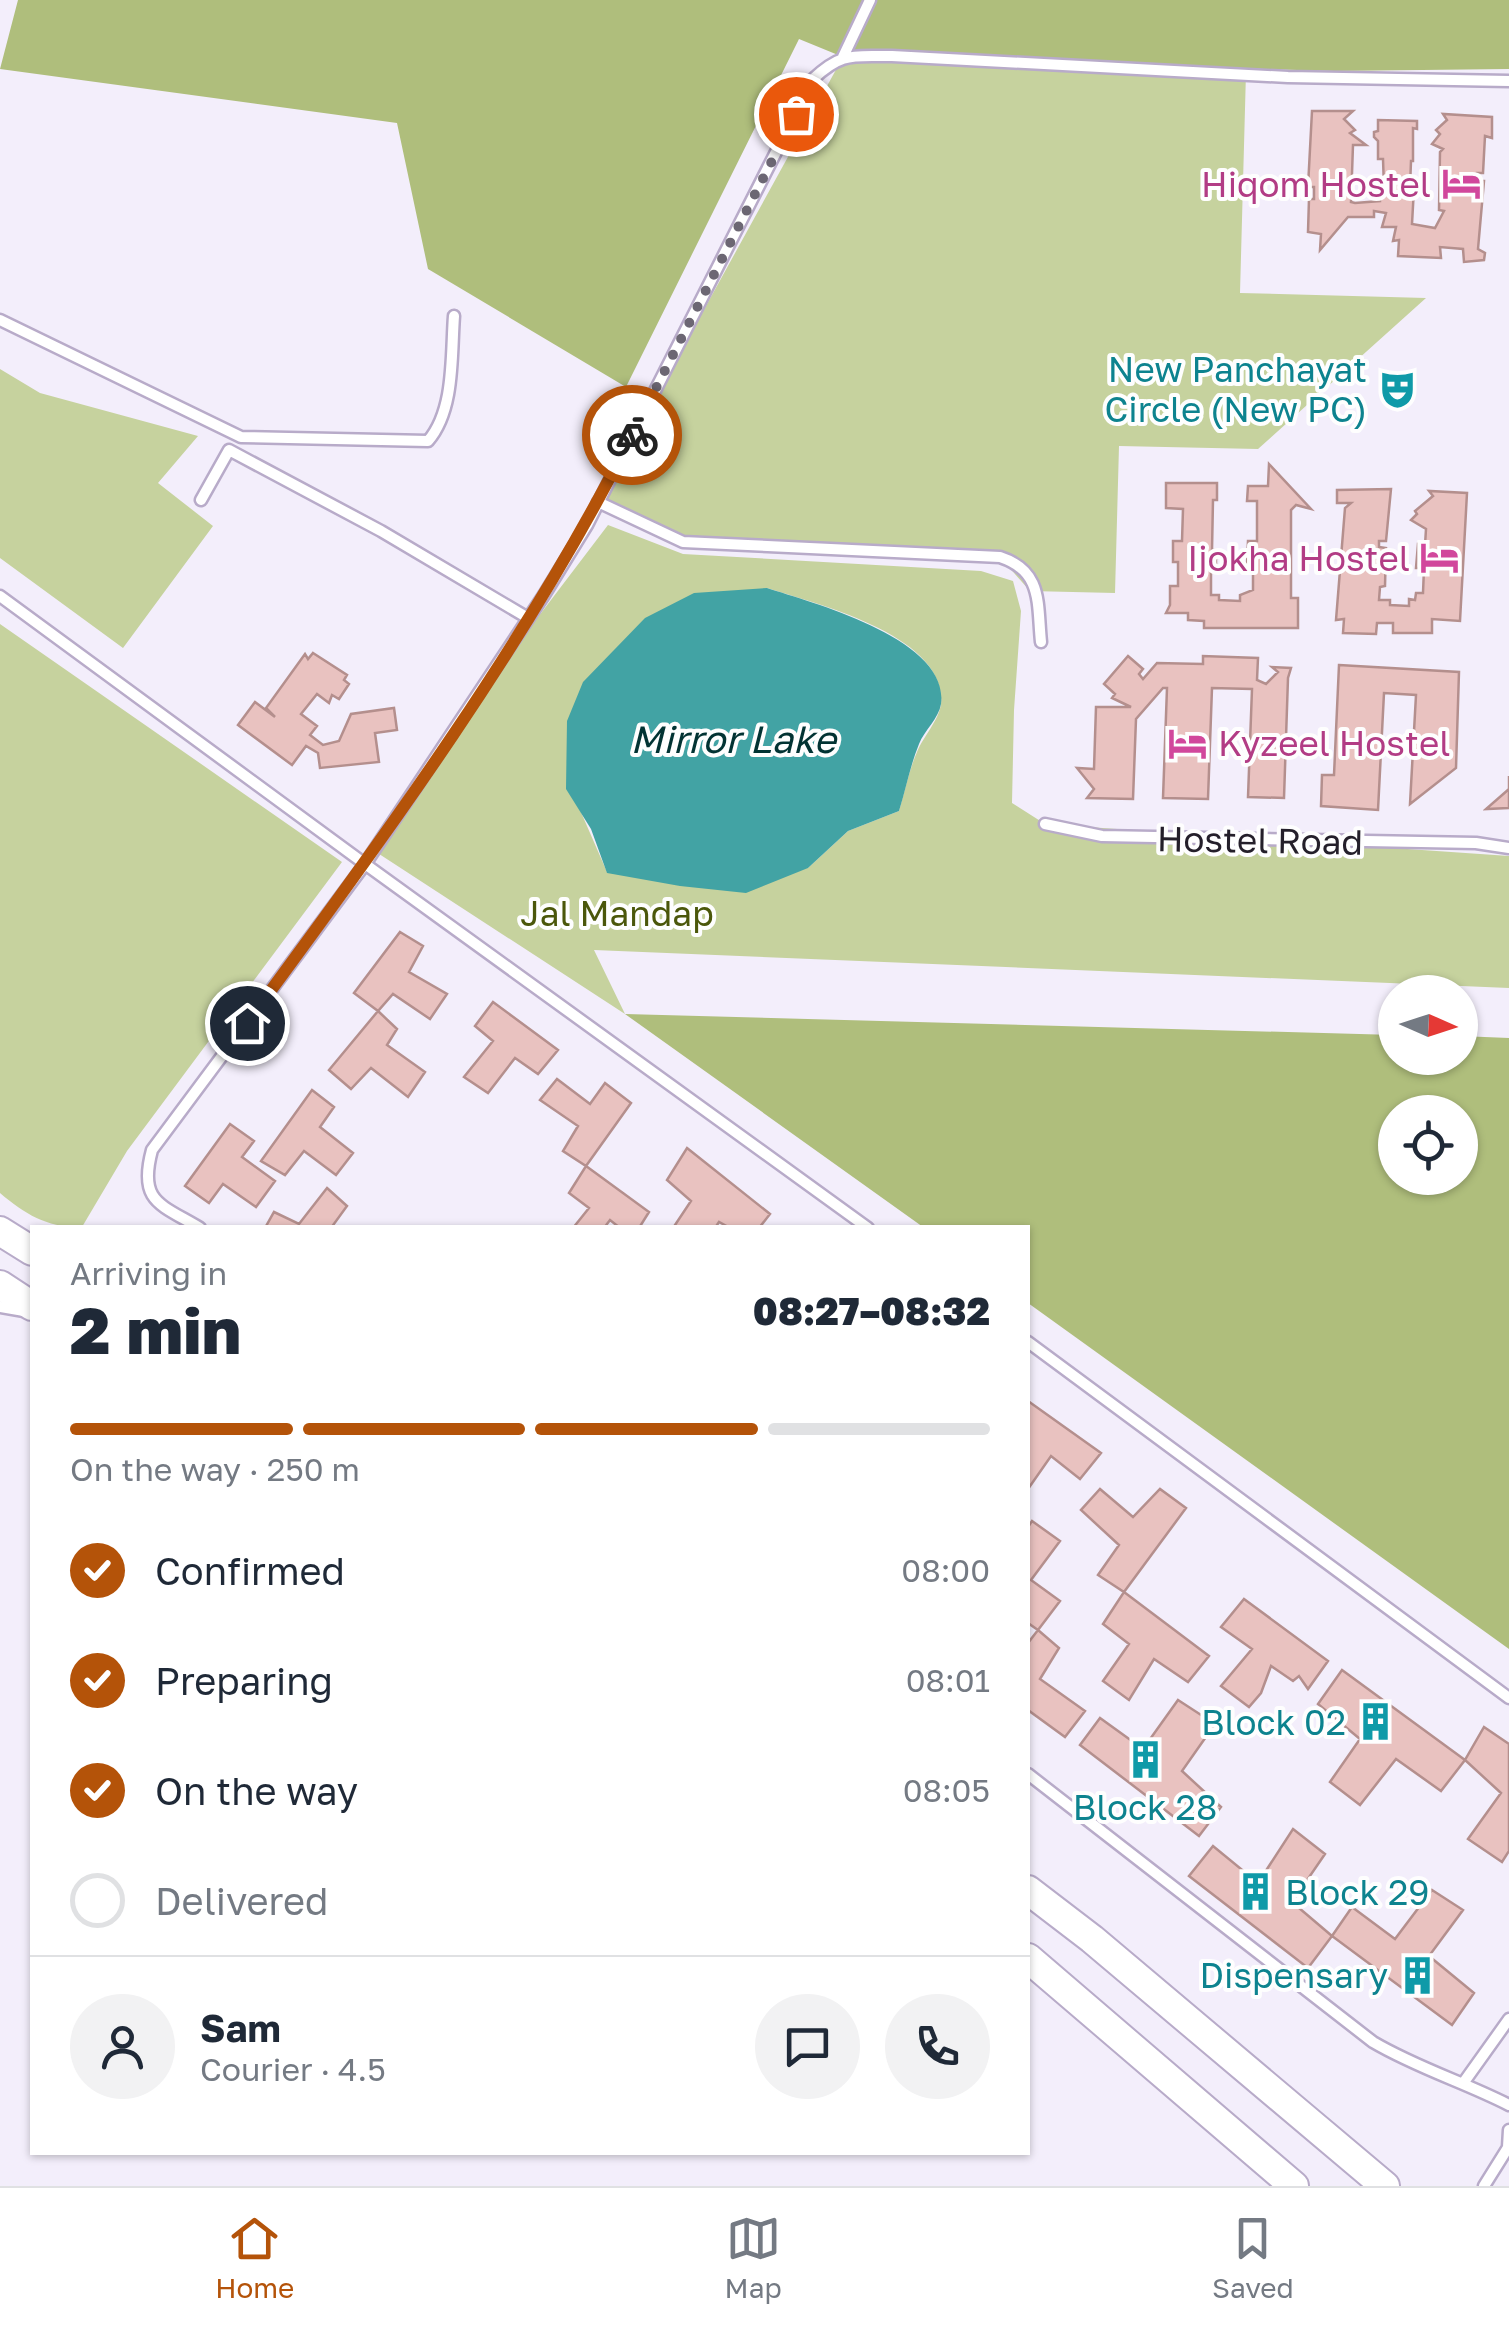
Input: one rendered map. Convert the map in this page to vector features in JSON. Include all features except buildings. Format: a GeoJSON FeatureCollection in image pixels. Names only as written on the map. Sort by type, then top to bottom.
{"type":"FeatureCollection","features":[{"type":"Feature","properties":{"kind":"street"},"geometry":{"type":"LineString","coordinates":[[0,1231],[30,1250]]}},
{"type":"Feature","properties":{"kind":"street"},"geometry":{"type":"LineString","coordinates":[[0,1285],[30,1308]]}},
{"type":"Feature","properties":{"kind":"street"},"geometry":{"type":"LineString","coordinates":[[1030,1892],[1092,1939],[1385,2186]]}},
{"type":"Feature","properties":{"kind":"street"},"geometry":{"type":"LineString","coordinates":[[1030,1960],[1288,2184]]}},
{"type":"Feature","properties":{"kind":"lane"},"geometry":{"type":"LineString","coordinates":[[195,1225],[151,1194],[146,1175],[152,1150],[365,864],[528,618],[598,502],[814,79],[842,56],[870,0]]}},
{"type":"Feature","properties":{"kind":"lane"},"geometry":{"type":"LineString","coordinates":[[842,56],[1288,77],[1509,81]]}},
{"type":"Feature","properties":{"kind":"lane"},"geometry":{"type":"LineString","coordinates":[[0,320],[241,437],[428,441],[439,428],[446,400],[454,316]]}},
{"type":"Feature","properties":{"kind":"lane"},"geometry":{"type":"LineString","coordinates":[[201,500],[229,450],[380,530],[528,618]]}},
{"type":"Feature","properties":{"kind":"lane"},"geometry":{"type":"LineString","coordinates":[[598,502],[684,542],[1000,558],[1019,564],[1035,583],[1041,642]]}},
{"type":"Feature","properties":{"kind":"lane"},"geometry":{"type":"LineString","coordinates":[[0,596],[864,1225]]}},
{"type":"Feature","properties":{"kind":"lane","name":"Hostel Road"},"geometry":{"type":"LineString","coordinates":[[1045,824],[1102,836],[1476,843],[1509,848]]}},
{"type":"Feature","properties":{"kind":"lane"},"geometry":{"type":"LineString","coordinates":[[0,1308],[30,1309]]}},
{"type":"Feature","properties":{"kind":"lane"},"geometry":{"type":"LineString","coordinates":[[1030,1343],[1509,1698]]}},
{"type":"Feature","properties":{"kind":"lane"},"geometry":{"type":"LineString","coordinates":[[1030,1776],[1373,2042],[1408,2063],[1464,2082],[1509,2105]]}},
{"type":"Feature","properties":{"kind":"lane"},"geometry":{"type":"LineString","coordinates":[[1464,2082],[1509,2019]]}},
{"type":"Feature","properties":{"kind":"lane"},"geometry":{"type":"LineString","coordinates":[[1484,2186],[1508,2147],[1509,2130]]}},
{"type":"Feature","properties":{"kind":"green space"},"geometry":{"type":"Polygon","coordinates":[[[18,0],[1509,0],[1509,69],[1334,71],[843,57],[799,39],[626,387],[428,269],[397,123],[0,69],[18,0]]]}},
{"type":"Feature","properties":{"kind":"green space"},"geometry":{"type":"Polygon","coordinates":[[[843,57],[1246,72],[1240,293],[1426,298],[1258,449],[1119,446],[1115,593],[1030,591],[1000,557],[670,538],[598,502],[843,57]]]}},
{"type":"Feature","properties":{"kind":"green space"},"geometry":{"type":"Polygon","coordinates":[[[0,369],[40,393],[198,436],[158,483],[213,526],[123,648],[0,558],[0,369]]]}},
{"type":"Feature","properties":{"kind":"green space","name":"Jal Mandap"},"geometry":{"type":"Polygon","coordinates":[[[608,525],[683,554],[981,571],[1013,581],[1021,611],[1012,803],[1045,824],[1509,856],[1509,988],[1478,987],[1478,975],[1378,975],[1378,983],[594,950],[625,1014],[373,850],[465,713],[608,525]],[[767,588],[567,780],[607,872],[808,868],[848,831],[899,811],[914,759],[940,710],[937,680],[923,659],[902,641],[845,614],[767,588]]]}},
{"type":"Feature","properties":{"kind":"green space"},"geometry":{"type":"Polygon","coordinates":[[[0,624],[342,862],[127,1151],[83,1225],[58,1225],[38,1219],[0,1193],[0,624]]]}},
{"type":"Feature","properties":{"kind":"green space"},"geometry":{"type":"Polygon","coordinates":[[[625,1014],[1378,1035],[1378,1075],[1478,1075],[1478,1037],[1509,1038],[1509,1649],[1030,1304],[1030,1225],[920,1225],[625,1014]]]}},
{"type":"Feature","properties":{"kind":"water","name":"Mirror Lake"},"geometry":{"type":"Polygon","coordinates":[[[767,588],[875,627],[924,661],[938,681],[940,709],[919,744],[899,811],[848,831],[808,868],[746,893],[607,873],[591,829],[566,789],[567,721],[583,682],[645,618],[694,593],[767,588]]]}},
{"type":"Feature","properties":{"kind":"way so far"},"geometry":{"type":"LineString","coordinates":[[632,435],[796,114]]}},
{"type":"Feature","properties":{"kind":"place","name":"Hiqom Hostel"},"geometry":{"type":"Point","coordinates":[1461,184]}},
{"type":"Feature","properties":{"kind":"place","name":"New Panchayat Circle (New PC)"},"geometry":{"type":"Point","coordinates":[1397,389]}},
{"type":"Feature","properties":{"kind":"place","name":"Ijokha Hostel"},"geometry":{"type":"Point","coordinates":[1440,558]}},
{"type":"Feature","properties":{"kind":"place","name":"Kyzeel Hostel"},"geometry":{"type":"Point","coordinates":[1188,743]}},
{"type":"Feature","properties":{"kind":"place","name":"Block 02"},"geometry":{"type":"Point","coordinates":[1376,1722]}},
{"type":"Feature","properties":{"kind":"place","name":"Block 28"},"geometry":{"type":"Point","coordinates":[1145,1760]}},
{"type":"Feature","properties":{"kind":"place","name":"Block 29"},"geometry":{"type":"Point","coordinates":[1255,1892]}},
{"type":"Feature","properties":{"kind":"place","name":"Dispensary"},"geometry":{"type":"Point","coordinates":[1418,1975]}},
{"type":"Feature","properties":{"kind":"route"},"geometry":{"type":"LineString","coordinates":[[247,1023],[365,864],[544,596],[586,526],[632,435]]}}]}
